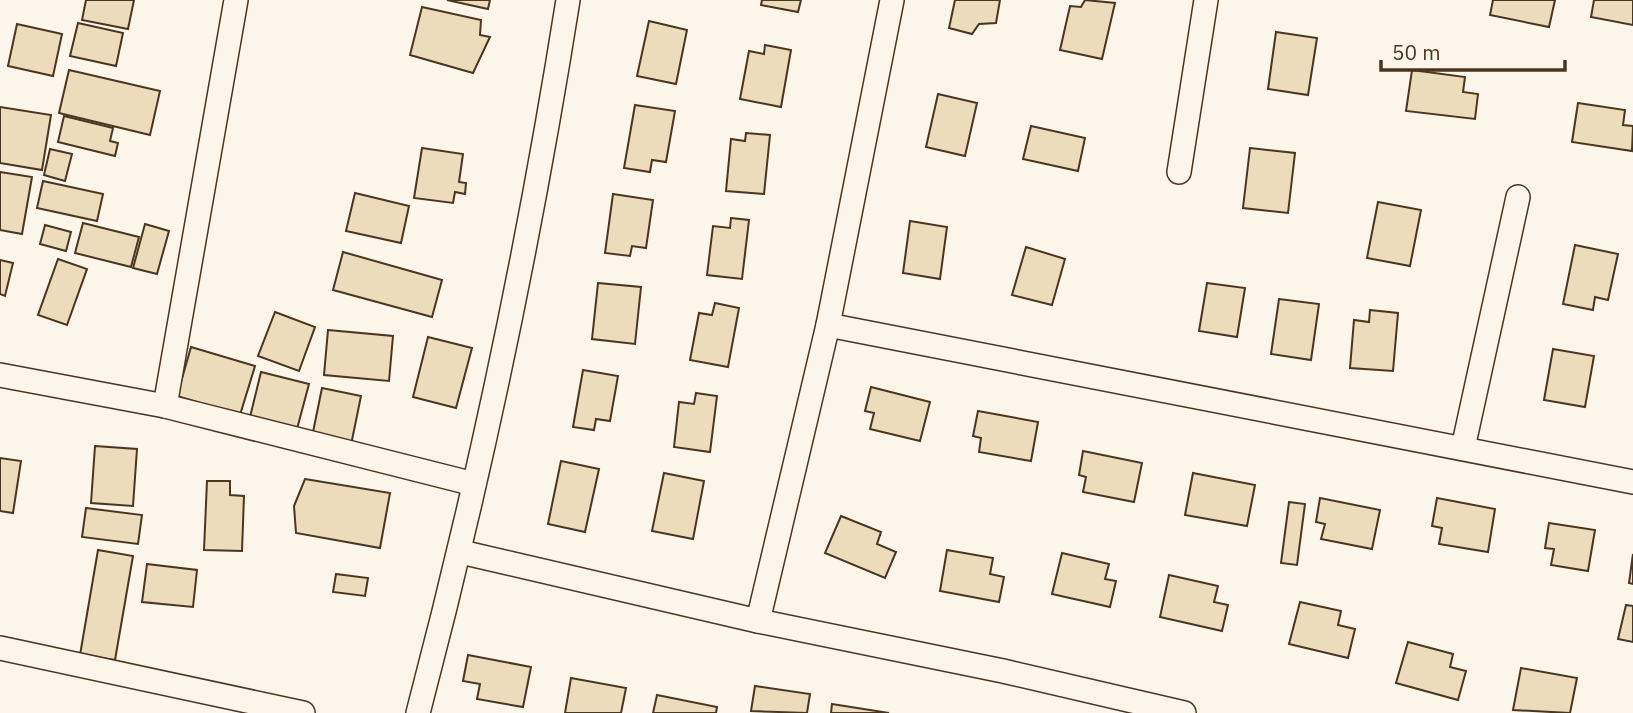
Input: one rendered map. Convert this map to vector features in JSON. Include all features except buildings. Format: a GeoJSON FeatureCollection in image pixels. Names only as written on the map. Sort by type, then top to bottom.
{"type":"FeatureCollection","features":[{"type":"Feature","properties":{"kind":"street"},"geometry":{"type":"LineString","coordinates":[[165,406],[236,0]]}},
{"type":"Feature","properties":{"kind":"street"},"geometry":{"type":"LineString","coordinates":[[418,713],[461,552],[545,144],[568,0]]}},
{"type":"Feature","properties":{"kind":"street"},"geometry":{"type":"LineString","coordinates":[[758,621],[828,325],[892,0]]}},
{"type":"Feature","properties":{"kind":"street"},"geometry":{"type":"LineString","coordinates":[[1179,172],[1206,0]]}},
{"type":"Feature","properties":{"kind":"street"},"geometry":{"type":"LineString","coordinates":[[1463,448],[1518,197]]}},
{"type":"Feature","properties":{"kind":"street"},"geometry":{"type":"LineString","coordinates":[[828,325],[1633,482]]}},
{"type":"Feature","properties":{"kind":"street"},"geometry":{"type":"LineString","coordinates":[[0,375],[165,406],[474,484]]}},
{"type":"Feature","properties":{"kind":"street"},"geometry":{"type":"LineString","coordinates":[[461,552],[758,621],[1003,671],[1184,713]]}},
{"type":"Feature","properties":{"kind":"street"},"geometry":{"type":"LineString","coordinates":[[0,648],[303,713]]}}]}
